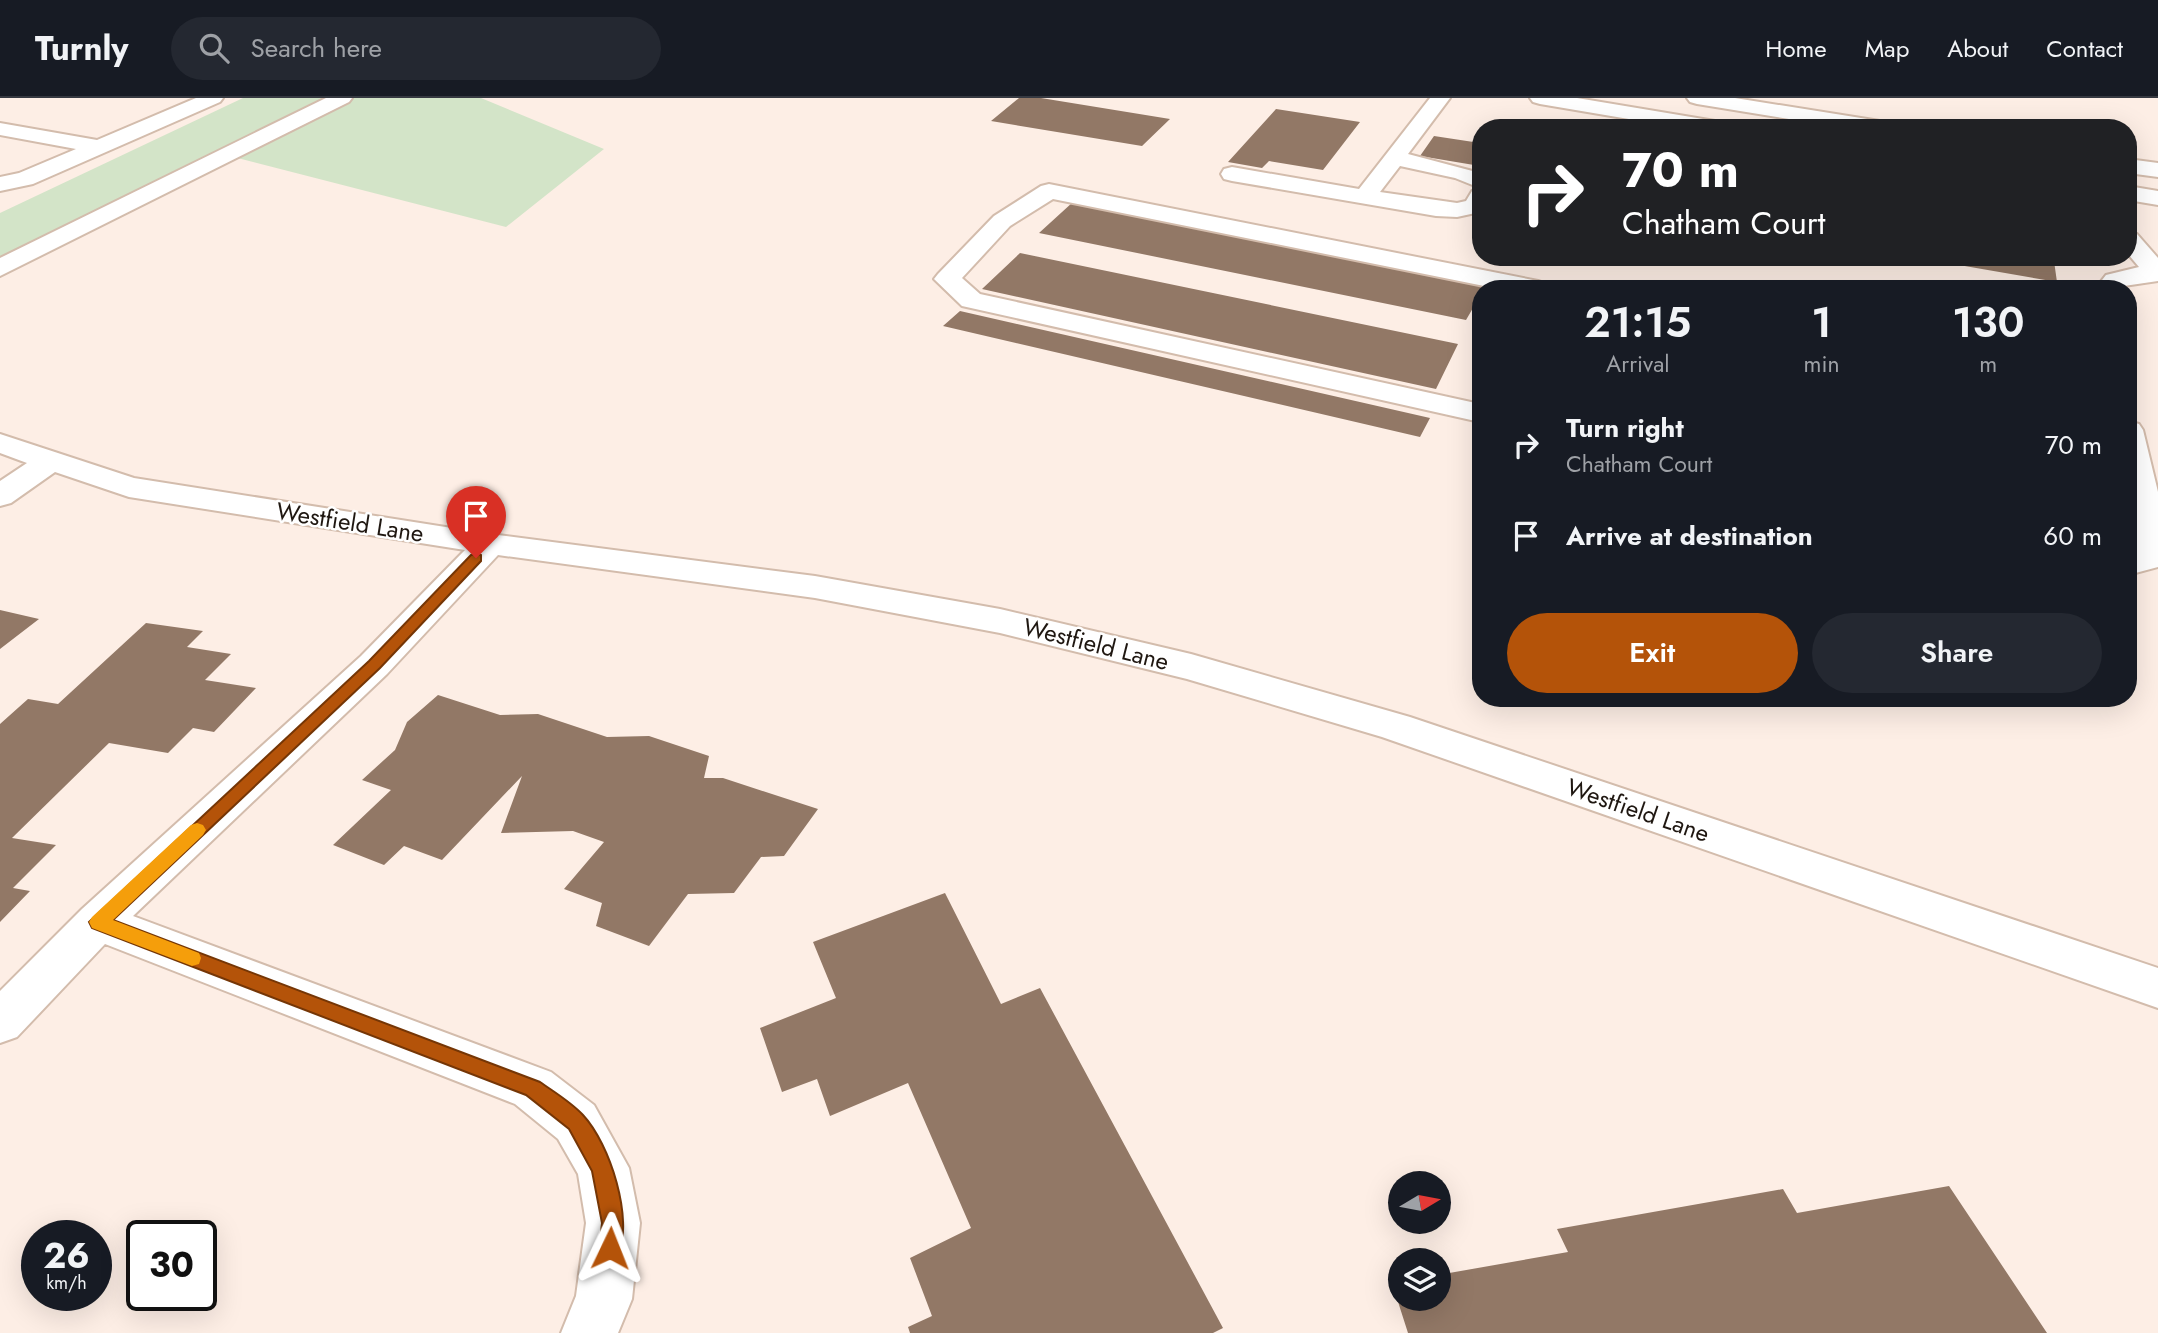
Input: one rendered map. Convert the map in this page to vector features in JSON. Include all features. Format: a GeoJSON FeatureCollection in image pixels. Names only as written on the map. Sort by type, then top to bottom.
{"type":"FeatureCollection","features":[{"type":"Feature","properties":{"kind":"main road"},"geometry":{"type":"LineString","coordinates":[[0,184],[25,179],[213,98]]}},
{"type":"Feature","properties":{"kind":"main road"},"geometry":{"type":"LineString","coordinates":[[0,268],[342,98]]}},
{"type":"Feature","properties":{"kind":"main road"},"geometry":{"type":"LineString","coordinates":[[1365,197],[1440,98]]}},
{"type":"Feature","properties":{"kind":"main road"},"geometry":{"type":"LineString","coordinates":[[1540,98],[1647,119]]}},
{"type":"Feature","properties":{"kind":"main road"},"geometry":{"type":"LineString","coordinates":[[1697,98],[1735,101],[1836,119]]}},
{"type":"Feature","properties":{"kind":"main road"},"geometry":{"type":"LineString","coordinates":[[0,129],[99,146]]}},
{"type":"Feature","properties":{"kind":"main road"},"geometry":{"type":"LineString","coordinates":[[1395,158],[1472,177]]}},
{"type":"Feature","properties":{"kind":"main road"},"geometry":{"type":"LineString","coordinates":[[2137,167],[2158,170]]}},
{"type":"Feature","properties":{"kind":"main road"},"geometry":{"type":"LineString","coordinates":[[1232,174],[1436,209],[1457,210],[1472,207]]}},
{"type":"Feature","properties":{"kind":"main road"},"geometry":{"type":"LineString","coordinates":[[1472,411],[971,300],[947,279],[1002,221],[1049,191],[1080,195],[1494,280]]}},
{"type":"Feature","properties":{"kind":"main road"},"geometry":{"type":"LineString","coordinates":[[2137,194],[2158,198]]}},
{"type":"Feature","properties":{"kind":"main road"},"geometry":{"type":"LineString","coordinates":[[2137,249],[2157,272]]}},
{"type":"Feature","properties":{"kind":"main road"},"geometry":{"type":"LineString","coordinates":[[2115,280],[2157,272]]}},
{"type":"Feature","properties":{"kind":"main road","name":"Westfield Lane"},"geometry":{"type":"LineString","coordinates":[[0,443],[129,487],[490,544],[815,587],[1000,621],[1191,667],[1409,731],[2158,988]]}},
{"type":"Feature","properties":{"kind":"main road"},"geometry":{"type":"LineString","coordinates":[[0,496],[50,461]]}},
{"type":"Feature","properties":{"kind":"main road"},"geometry":{"type":"LineString","coordinates":[[2137,469],[2144,500],[2149,559],[2137,562]]}},
{"type":"Feature","properties":{"kind":"main road"},"geometry":{"type":"LineString","coordinates":[[0,1022],[98,922],[374,665],[490,544]]}},
{"type":"Feature","properties":{"kind":"main road"},"geometry":{"type":"LineString","coordinates":[[98,922],[533,1088],[576,1122],[603,1168],[613,1223],[604,1299],[589,1333]]}},
{"type":"Feature","properties":{"kind":"green space"},"geometry":{"type":"Polygon","coordinates":[[[243,98],[481,98],[604,149],[506,227],[222,154],[0,276],[0,213],[243,98]]]}},
{"type":"Feature","properties":{"kind":"building"},"geometry":{"type":"Polygon","coordinates":[[[1019,98],[1041,98],[1170,119],[1142,146],[991,121],[1019,98]]]}},
{"type":"Feature","properties":{"kind":"building"},"geometry":{"type":"Polygon","coordinates":[[[1276,109],[1360,122],[1323,170],[1269,161],[1262,168],[1228,162],[1276,109]]]}},
{"type":"Feature","properties":{"kind":"building"},"geometry":{"type":"Polygon","coordinates":[[[1434,136],[1472,142],[1472,165],[1420,156],[1434,136]]]}},
{"type":"Feature","properties":{"kind":"building"},"geometry":{"type":"Polygon","coordinates":[[[1073,202],[1473,280],[1472,310],[1466,320],[1039,233],[1073,202]]]}},
{"type":"Feature","properties":{"kind":"building"},"geometry":{"type":"Polygon","coordinates":[[[1020,253],[1458,344],[1436,389],[982,289],[1020,253]]]}},
{"type":"Feature","properties":{"kind":"building"},"geometry":{"type":"Polygon","coordinates":[[[1965,266],[2055,266],[2057,280],[1965,266]]]}},
{"type":"Feature","properties":{"kind":"building"},"geometry":{"type":"Polygon","coordinates":[[[960,311],[1430,418],[1420,437],[943,326],[960,311]]]}},
{"type":"Feature","properties":{"kind":"building"},"geometry":{"type":"Polygon","coordinates":[[[0,610],[39,619],[0,649],[0,610]]]}},
{"type":"Feature","properties":{"kind":"building"},"geometry":{"type":"Polygon","coordinates":[[[146,623],[203,631],[187,647],[231,654],[205,680],[256,688],[214,732],[193,728],[168,753],[109,743],[12,838],[56,845],[13,888],[30,891],[0,922],[0,724],[28,699],[58,704],[146,623]]]}},
{"type":"Feature","properties":{"kind":"building"},"geometry":{"type":"Polygon","coordinates":[[[438,695],[500,715],[538,714],[607,737],[649,736],[709,756],[704,778],[723,778],[818,809],[784,856],[761,857],[734,893],[688,894],[649,946],[596,926],[602,903],[564,889],[604,842],[573,831],[501,833],[522,776],[442,860],[404,846],[384,865],[333,845],[391,790],[362,780],[395,750],[407,722],[438,695]]]}},
{"type":"Feature","properties":{"kind":"building"},"geometry":{"type":"Polygon","coordinates":[[[945,893],[1001,1004],[1040,988],[1223,1328],[1213,1333],[910,1333],[908,1327],[932,1316],[910,1258],[971,1228],[908,1083],[830,1116],[817,1079],[782,1092],[760,1028],[836,998],[813,942],[945,893]]]}},
{"type":"Feature","properties":{"kind":"building"},"geometry":{"type":"Polygon","coordinates":[[[1949,1186],[2047,1333],[1408,1333],[1401,1311],[1451,1311],[1451,1273],[1568,1252],[1557,1229],[1783,1189],[1797,1213],[1949,1186]]]}},
{"type":"Feature","properties":{"kind":"slow traffic"},"geometry":{"type":"LineString","coordinates":[[192,958],[98,922],[197,830]]}},
{"type":"Feature","properties":{"kind":"route"},"geometry":{"type":"LineString","coordinates":[[476,558],[374,665],[98,922],[533,1088],[576,1122],[603,1168],[613,1223],[610,1248]]}}]}
